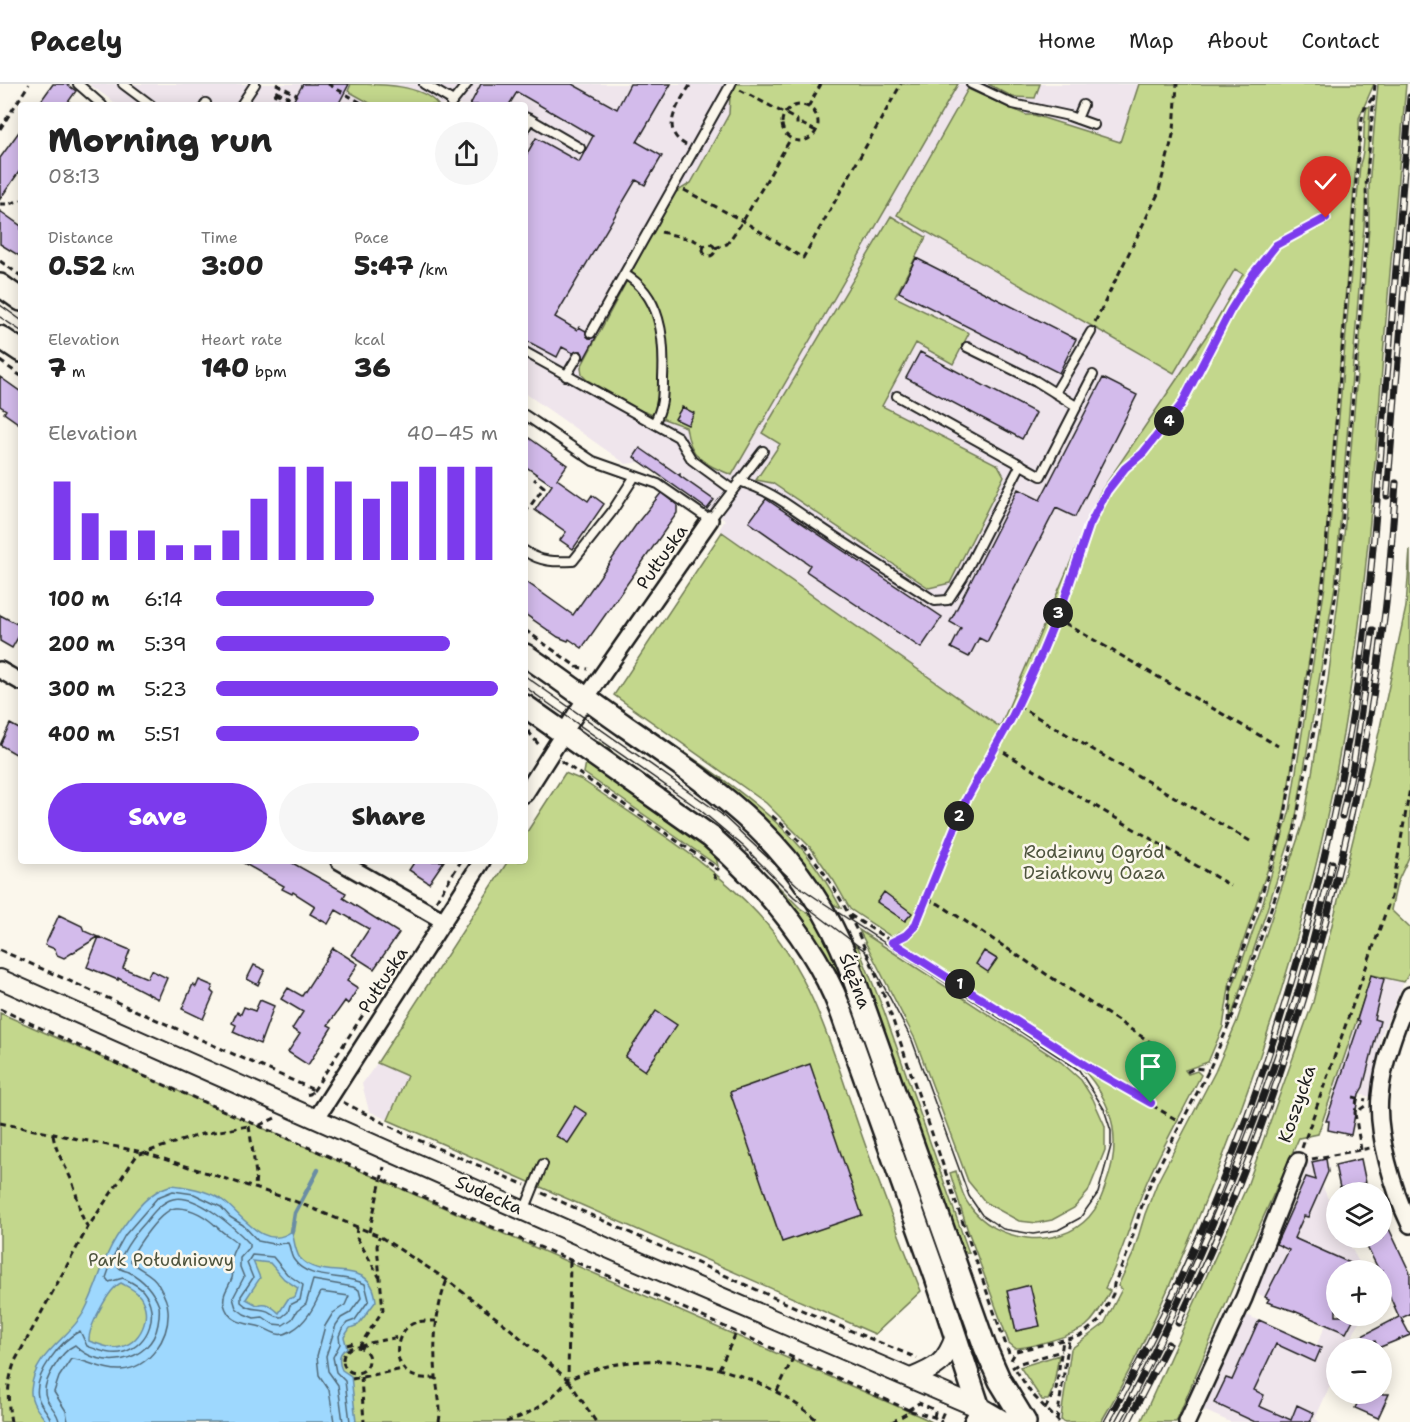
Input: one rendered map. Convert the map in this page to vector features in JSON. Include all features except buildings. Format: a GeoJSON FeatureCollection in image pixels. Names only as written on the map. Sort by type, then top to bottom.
{"type":"FeatureCollection","features":[{"type":"Feature","properties":{"kind":"main road"},"geometry":{"type":"LineString","coordinates":[[0,285],[18,298]]}},
{"type":"Feature","properties":{"kind":"main road"},"geometry":{"type":"LineString","coordinates":[[0,337],[18,349]]}},
{"type":"Feature","properties":{"kind":"main road","name":"Ślężna"},"geometry":{"type":"LineString","coordinates":[[528,657],[699,777],[746,816],[793,865],[825,913],[840,942],[860,993],[985,1347],[1000,1381],[1025,1422]]}},
{"type":"Feature","properties":{"kind":"main road","name":"Ślężna"},"geometry":{"type":"LineString","coordinates":[[528,708],[711,837],[753,878],[793,924],[834,993],[955,1336],[976,1415]]}},
{"type":"Feature","properties":{"kind":"main road"},"geometry":{"type":"LineString","coordinates":[[976,1415],[1003,1422]]}},
{"type":"Feature","properties":{"kind":"street","name":"Pułtuska"},"geometry":{"type":"LineString","coordinates":[[528,789],[586,698],[711,520]]}},
{"type":"Feature","properties":{"kind":"street"},"geometry":{"type":"LineString","coordinates":[[0,670],[18,680]]}},
{"type":"Feature","properties":{"kind":"street"},"geometry":{"type":"LineString","coordinates":[[344,864],[444,921]]}},
{"type":"Feature","properties":{"kind":"street","name":"Pułtuska"},"geometry":{"type":"LineString","coordinates":[[316,1119],[480,864]]}},
{"type":"Feature","properties":{"kind":"street","name":"Sudecka"},"geometry":{"type":"LineString","coordinates":[[0,979],[524,1211],[911,1378],[976,1415]]}},
{"type":"Feature","properties":{"kind":"street"},"geometry":{"type":"LineString","coordinates":[[1410,995],[1395,1030],[1380,1097],[1384,1146],[1392,1179],[1410,1225]]}},
{"type":"Feature","properties":{"kind":"street","name":"Koszycka"},"geometry":{"type":"LineString","coordinates":[[1187,1422],[1244,1298],[1298,1161]]}},
{"type":"Feature","properties":{"kind":"street"},"geometry":{"type":"LineString","coordinates":[[911,1378],[930,1371],[944,1360],[955,1336]]}},
{"type":"Feature","properties":{"kind":"lane"},"geometry":{"type":"LineString","coordinates":[[78,84],[99,102]]}},
{"type":"Feature","properties":{"kind":"lane"},"geometry":{"type":"LineString","coordinates":[[123,84],[148,102]]}},
{"type":"Feature","properties":{"kind":"lane"},"geometry":{"type":"LineString","coordinates":[[243,102],[255,84]]}},
{"type":"Feature","properties":{"kind":"lane"},"geometry":{"type":"LineString","coordinates":[[424,84],[451,102]]}},
{"type":"Feature","properties":{"kind":"lane"},"geometry":{"type":"LineString","coordinates":[[453,102],[467,84]]}},
{"type":"Feature","properties":{"kind":"lane"},"geometry":{"type":"LineString","coordinates":[[970,84],[1013,104],[1094,125]]}},
{"type":"Feature","properties":{"kind":"lane"},"geometry":{"type":"LineString","coordinates":[[591,333],[673,184],[731,85]]}},
{"type":"Feature","properties":{"kind":"lane"},"geometry":{"type":"LineString","coordinates":[[1077,119],[1083,105]]}},
{"type":"Feature","properties":{"kind":"lane"},"geometry":{"type":"LineString","coordinates":[[528,119],[580,148]]}},
{"type":"Feature","properties":{"kind":"lane"},"geometry":{"type":"LineString","coordinates":[[624,274],[636,281],[651,302],[662,330],[662,410],[654,423]]}},
{"type":"Feature","properties":{"kind":"lane"},"geometry":{"type":"LineString","coordinates":[[1055,393],[1090,332]]}},
{"type":"Feature","properties":{"kind":"lane"},"geometry":{"type":"LineString","coordinates":[[967,347],[1036,381],[1076,406]]}},
{"type":"Feature","properties":{"kind":"lane"},"geometry":{"type":"LineString","coordinates":[[528,354],[678,437],[692,460],[733,490]]}},
{"type":"Feature","properties":{"kind":"lane"},"geometry":{"type":"LineString","coordinates":[[566,376],[578,356]]}},
{"type":"Feature","properties":{"kind":"lane"},"geometry":{"type":"LineString","coordinates":[[897,396],[1041,476],[1093,375]]}},
{"type":"Feature","properties":{"kind":"lane","name":"Pułtuska"},"geometry":{"type":"LineString","coordinates":[[528,417],[593,461],[658,484],[711,520]]}},
{"type":"Feature","properties":{"kind":"lane"},"geometry":{"type":"LineString","coordinates":[[711,520],[763,451]]}},
{"type":"Feature","properties":{"kind":"lane"},"geometry":{"type":"LineString","coordinates":[[739,481],[764,489],[778,497],[818,526],[935,601],[948,600],[963,577],[1021,464]]}},
{"type":"Feature","properties":{"kind":"lane"},"geometry":{"type":"LineString","coordinates":[[528,553],[534,558],[548,561],[573,561],[611,513],[635,476]]}},
{"type":"Feature","properties":{"kind":"lane"},"geometry":{"type":"LineString","coordinates":[[524,1211],[543,1164]]}},
{"type":"Feature","properties":{"kind":"path"},"geometry":{"type":"LineString","coordinates":[[0,129],[29,84]]}},
{"type":"Feature","properties":{"kind":"path"},"geometry":{"type":"LineString","coordinates":[[328,84],[360,102]]}},
{"type":"Feature","properties":{"kind":"path"},"geometry":{"type":"LineString","coordinates":[[691,84],[672,119],[672,133],[678,140],[695,150]]}},
{"type":"Feature","properties":{"kind":"path"},"geometry":{"type":"LineString","coordinates":[[808,107],[821,84]]}},
{"type":"Feature","properties":{"kind":"path"},"geometry":{"type":"LineString","coordinates":[[673,184],[743,221],[803,258],[901,84]]}},
{"type":"Feature","properties":{"kind":"path"},"geometry":{"type":"LineString","coordinates":[[1090,332],[1158,194],[1174,131],[1177,84]]}},
{"type":"Feature","properties":{"kind":"path"},"geometry":{"type":"LineString","coordinates":[[1011,1360],[1016,1351],[1080,1336],[1099,1321],[1113,1293],[1114,1284],[1128,1252],[1152,1179],[1209,1070],[1238,1006],[1289,857],[1299,817],[1331,625],[1345,505],[1367,227],[1366,186],[1375,84]]}},
{"type":"Feature","properties":{"kind":"path"},"geometry":{"type":"LineString","coordinates":[[275,102],[278,85],[297,95]]}},
{"type":"Feature","properties":{"kind":"path"},"geometry":{"type":"LineString","coordinates":[[731,85],[797,120],[797,125],[802,124],[816,131]]}},
{"type":"Feature","properties":{"kind":"path"},"geometry":{"type":"LineString","coordinates":[[278,102],[285,96],[288,98],[291,92]]}},
{"type":"Feature","properties":{"kind":"path"},"geometry":{"type":"LineString","coordinates":[[1229,1023],[1231,986],[1282,833],[1322,596],[1362,118],[1363,111],[1374,96]]}},
{"type":"Feature","properties":{"kind":"path"},"geometry":{"type":"LineString","coordinates":[[798,105],[808,107],[816,114],[818,121],[816,131],[809,139],[802,141],[791,138],[784,132],[782,125],[785,114],[791,107],[798,105]]}},
{"type":"Feature","properties":{"kind":"path"},"geometry":{"type":"LineString","coordinates":[[715,248],[727,244],[743,221],[791,138]]}},
{"type":"Feature","properties":{"kind":"path"},"geometry":{"type":"LineString","coordinates":[[0,204],[18,201]]}},
{"type":"Feature","properties":{"kind":"path"},"geometry":{"type":"LineString","coordinates":[[892,942],[906,935],[915,926],[966,800],[1018,706],[1056,618],[1089,526],[1107,491],[1125,468],[1143,453],[1181,405],[1230,311],[1253,274],[1276,245],[1326,218]]}},
{"type":"Feature","properties":{"kind":"path"},"geometry":{"type":"LineString","coordinates":[[647,231],[670,233],[694,240],[704,246],[710,244],[715,248]]}},
{"type":"Feature","properties":{"kind":"path"},"geometry":{"type":"LineString","coordinates":[[704,246],[702,250],[707,256],[713,255],[715,248]]}},
{"type":"Feature","properties":{"kind":"path"},"geometry":{"type":"LineString","coordinates":[[0,261],[18,274]]}},
{"type":"Feature","properties":{"kind":"path"},"geometry":{"type":"LineString","coordinates":[[0,361],[18,374]]}},
{"type":"Feature","properties":{"kind":"path"},"geometry":{"type":"LineString","coordinates":[[528,509],[544,487],[534,479]]}},
{"type":"Feature","properties":{"kind":"path"},"geometry":{"type":"LineString","coordinates":[[1056,618],[1278,746]]}},
{"type":"Feature","properties":{"kind":"path"},"geometry":{"type":"LineString","coordinates":[[528,632],[577,667],[592,671]]}},
{"type":"Feature","properties":{"kind":"path"},"geometry":{"type":"LineString","coordinates":[[1018,706],[1250,841]]}},
{"type":"Feature","properties":{"kind":"path"},"geometry":{"type":"LineString","coordinates":[[529,732],[543,749]]}},
{"type":"Feature","properties":{"kind":"path"},"geometry":{"type":"LineString","coordinates":[[995,747],[1231,886]]}},
{"type":"Feature","properties":{"kind":"path"},"geometry":{"type":"LineString","coordinates":[[560,760],[726,875]]}},
{"type":"Feature","properties":{"kind":"path","name":"Koszycka"},"geometry":{"type":"LineString","coordinates":[[1298,1161],[1390,897],[1410,788]]}},
{"type":"Feature","properties":{"kind":"path"},"geometry":{"type":"LineString","coordinates":[[432,903],[435,902],[459,864]]}},
{"type":"Feature","properties":{"kind":"path"},"geometry":{"type":"LineString","coordinates":[[716,868],[713,872],[716,879]]}},
{"type":"Feature","properties":{"kind":"path"},"geometry":{"type":"LineString","coordinates":[[927,899],[939,904],[1150,1042]]}},
{"type":"Feature","properties":{"kind":"path"},"geometry":{"type":"LineString","coordinates":[[849,914],[1182,1123]]}},
{"type":"Feature","properties":{"kind":"path"},"geometry":{"type":"LineString","coordinates":[[0,950],[314,1090]]}},
{"type":"Feature","properties":{"kind":"path"},"geometry":{"type":"LineString","coordinates":[[296,1095],[309,1094],[314,1090],[397,963]]}},
{"type":"Feature","properties":{"kind":"path"},"geometry":{"type":"LineString","coordinates":[[0,1009],[139,1074],[570,1259],[910,1410],[942,1420],[944,1411]]}},
{"type":"Feature","properties":{"kind":"path"},"geometry":{"type":"LineString","coordinates":[[1187,1072],[1195,1068],[1209,1070]]}},
{"type":"Feature","properties":{"kind":"path"},"geometry":{"type":"LineString","coordinates":[[1357,1098],[1355,1113],[1361,1150]]}},
{"type":"Feature","properties":{"kind":"path"},"geometry":{"type":"LineString","coordinates":[[339,1099],[411,1137],[906,1354]]}},
{"type":"Feature","properties":{"kind":"path"},"geometry":{"type":"LineString","coordinates":[[1355,1113],[1362,1108]]}},
{"type":"Feature","properties":{"kind":"path"},"geometry":{"type":"LineString","coordinates":[[260,1125],[279,1114]]}},
{"type":"Feature","properties":{"kind":"path"},"geometry":{"type":"LineString","coordinates":[[252,1121],[249,1126],[256,1174],[255,1187]]}},
{"type":"Feature","properties":{"kind":"path"},"geometry":{"type":"LineString","coordinates":[[0,1123],[142,1152],[292,1200],[379,1236],[447,1280],[508,1327],[568,1380],[596,1422]]}},
{"type":"Feature","properties":{"kind":"path"},"geometry":{"type":"LineString","coordinates":[[11,1422],[7,1398],[8,1380],[15,1362],[88,1227],[137,1155],[202,1134],[249,1126]]}},
{"type":"Feature","properties":{"kind":"path"},"geometry":{"type":"LineString","coordinates":[[53,1135],[56,1151],[74,1186],[82,1219],[88,1227]]}},
{"type":"Feature","properties":{"kind":"path"},"geometry":{"type":"LineString","coordinates":[[1298,1161],[1384,1146]]}},
{"type":"Feature","properties":{"kind":"path"},"geometry":{"type":"LineString","coordinates":[[369,1232],[381,1178]]}},
{"type":"Feature","properties":{"kind":"path"},"geometry":{"type":"LineString","coordinates":[[357,1227],[356,1236],[381,1281]]}},
{"type":"Feature","properties":{"kind":"path"},"geometry":{"type":"LineString","coordinates":[[357,1347],[384,1310],[377,1246],[379,1236]]}},
{"type":"Feature","properties":{"kind":"path"},"geometry":{"type":"LineString","coordinates":[[568,1380],[570,1259]]}},
{"type":"Feature","properties":{"kind":"path"},"geometry":{"type":"LineString","coordinates":[[439,1422],[436,1321],[447,1280]]}},
{"type":"Feature","properties":{"kind":"path"},"geometry":{"type":"LineString","coordinates":[[361,1375],[350,1372],[343,1363],[345,1352],[369,1343],[399,1337],[413,1324],[436,1321]]}},
{"type":"Feature","properties":{"kind":"path"},"geometry":{"type":"LineString","coordinates":[[720,1369],[736,1333]]}},
{"type":"Feature","properties":{"kind":"path"},"geometry":{"type":"LineString","coordinates":[[399,1337],[398,1360],[403,1369],[416,1377],[436,1378]]}},
{"type":"Feature","properties":{"kind":"path"},"geometry":{"type":"LineString","coordinates":[[1058,1421],[1069,1339]]}},
{"type":"Feature","properties":{"kind":"path"},"geometry":{"type":"LineString","coordinates":[[1046,1409],[1056,1389],[1064,1340]]}},
{"type":"Feature","properties":{"kind":"path"},"geometry":{"type":"LineString","coordinates":[[347,1345],[353,1343],[367,1354],[369,1361],[361,1375],[364,1422]]}},
{"type":"Feature","properties":{"kind":"path"},"geometry":{"type":"LineString","coordinates":[[1058,1421],[1031,1393],[1014,1367],[1068,1349]]}},
{"type":"Feature","properties":{"kind":"path"},"geometry":{"type":"LineString","coordinates":[[777,1391],[793,1358]]}},
{"type":"Feature","properties":{"kind":"path"},"geometry":{"type":"LineString","coordinates":[[506,1422],[525,1416],[556,1395],[568,1380],[584,1372],[626,1362],[674,1362],[720,1369],[777,1391],[800,1405],[819,1422]]}},
{"type":"Feature","properties":{"kind":"path"},"geometry":{"type":"LineString","coordinates":[[352,1379],[361,1375],[403,1369]]}},
{"type":"Feature","properties":{"kind":"path"},"geometry":{"type":"LineString","coordinates":[[892,1422],[919,1403],[935,1410]]}},
{"type":"Feature","properties":{"kind":"path"},"geometry":{"type":"LineString","coordinates":[[934,1417],[937,1405]]}},
{"type":"Feature","properties":{"kind":"shaded area"},"geometry":{"type":"Polygon","coordinates":[[[89,84],[1354,84],[1213,326],[1101,491],[1000,727],[719,530],[725,520],[640,462],[626,464],[528,395],[528,102],[114,102],[89,84]]]}},
{"type":"Feature","properties":{"kind":"shaded area"},"geometry":{"type":"Polygon","coordinates":[[[1371,975],[1404,982],[1381,1035],[1371,1097],[1334,1087],[1371,975]]]}},
{"type":"Feature","properties":{"kind":"shaded area"},"geometry":{"type":"Polygon","coordinates":[[[377,1063],[407,1076],[388,1120],[369,1111],[362,1084],[377,1063]]]}},
{"type":"Feature","properties":{"kind":"shaded area"},"geometry":{"type":"Polygon","coordinates":[[[1327,1159],[1329,1169],[1316,1171],[1326,1194],[1326,1248],[1351,1248],[1358,1260],[1326,1260],[1326,1325],[1254,1292],[1297,1196],[1309,1161],[1327,1159]]]}},
{"type":"Feature","properties":{"kind":"shaded area"},"geometry":{"type":"Polygon","coordinates":[[[1244,1314],[1316,1346],[1326,1325],[1357,1326],[1352,1338],[1326,1338],[1326,1394],[1315,1419],[1320,1422],[1230,1422],[1201,1409],[1244,1314]]]}},
{"type":"Feature","properties":{"kind":"green space"},"geometry":{"type":"Polygon","coordinates":[[[351,84],[387,85],[411,89],[435,102],[368,102],[348,91],[351,84]]]}},
{"type":"Feature","properties":{"kind":"green space"},"geometry":{"type":"Polygon","coordinates":[[[736,84],[958,84],[732,475],[706,463],[695,453],[686,427],[642,411],[587,380],[582,375],[581,367],[673,194],[691,183],[729,114],[730,96],[736,84]]]}},
{"type":"Feature","properties":{"kind":"green space"},"geometry":{"type":"Polygon","coordinates":[[[988,84],[1040,84],[1035,98],[1013,97],[988,84]]]}},
{"type":"Feature","properties":{"kind":"green space","name":"Rodzinny Ogród Działkowy Oaza"},"geometry":{"type":"Polygon","coordinates":[[[1139,84],[1374,84],[1359,118],[1359,152],[1356,163],[1323,573],[1280,833],[1230,981],[1223,1027],[1208,1062],[1185,1070],[1188,1074],[1197,1071],[1201,1075],[1143,1191],[1118,1261],[1105,1288],[1110,1291],[1100,1310],[1080,1330],[1031,1346],[1015,1348],[1009,1343],[967,1228],[950,1173],[956,1171],[967,1201],[980,1218],[994,1228],[1027,1238],[1044,1238],[1061,1235],[1076,1228],[1095,1209],[1111,1169],[1113,1127],[1110,1113],[1097,1087],[1087,1074],[1064,1053],[974,997],[977,991],[901,943],[908,937],[900,932],[892,937],[850,909],[811,848],[766,803],[614,695],[722,532],[1000,727],[1101,491],[1213,326],[1243,274],[1235,269],[1174,373],[897,215],[968,89],[1026,115],[1034,115],[1120,142],[1139,84]]]}},
{"type":"Feature","properties":{"kind":"green space"},"geometry":{"type":"Polygon","coordinates":[[[1378,84],[1406,84],[1363,589],[1344,728],[1318,855],[1285,979],[1244,1101],[1164,1298],[1128,1374],[1101,1422],[1065,1422],[1061,1420],[1071,1349],[1104,1324],[1122,1289],[1118,1286],[1133,1254],[1158,1181],[1215,1072],[1237,1021],[1304,820],[1328,680],[1340,585],[1369,227],[1369,186],[1378,84]]]}},
{"type":"Feature","properties":{"kind":"green space"},"geometry":{"type":"Polygon","coordinates":[[[1367,107],[1370,107],[1364,226],[1335,586],[1294,828],[1230,1021],[1231,992],[1262,906],[1290,810],[1325,586],[1360,164],[1367,107]]]}},
{"type":"Feature","properties":{"kind":"green space"},"geometry":{"type":"Polygon","coordinates":[[[891,216],[926,237],[895,297],[969,333],[953,364],[916,343],[882,406],[998,465],[1004,476],[950,583],[929,588],[772,483],[756,480],[780,444],[762,433],[891,216]]]}},
{"type":"Feature","properties":{"kind":"green space"},"geometry":{"type":"Polygon","coordinates":[[[1410,549],[1410,855],[1397,883],[1391,910],[1410,928],[1410,972],[1404,982],[1372,975],[1318,1134],[1299,1138],[1176,1422],[1141,1422],[1247,1186],[1313,1002],[1376,746],[1406,607],[1410,549]]]}},
{"type":"Feature","properties":{"kind":"green space"},"geometry":{"type":"Polygon","coordinates":[[[624,711],[742,793],[785,831],[824,878],[841,908],[830,903],[792,848],[754,809],[622,712],[624,711]]]}},
{"type":"Feature","properties":{"kind":"green space"},"geometry":{"type":"Polygon","coordinates":[[[599,742],[735,843],[801,909],[819,920],[837,959],[983,1363],[975,1364],[816,941],[596,746],[599,742]]]}},
{"type":"Feature","properties":{"kind":"green space"},"geometry":{"type":"Polygon","coordinates":[[[586,762],[715,853],[718,866],[584,773],[586,762]]]}},
{"type":"Feature","properties":{"kind":"green space"},"geometry":{"type":"Polygon","coordinates":[[[565,773],[582,780],[697,859],[739,894],[777,937],[808,989],[820,1016],[921,1291],[875,1334],[388,1120],[407,1076],[377,1063],[506,864],[528,864],[528,830],[565,773]]]}},
{"type":"Feature","properties":{"kind":"green space"},"geometry":{"type":"Polygon","coordinates":[[[859,930],[1061,1062],[1081,1080],[1093,1099],[1105,1126],[1105,1150],[1088,1192],[1074,1208],[1052,1220],[1037,1223],[1019,1221],[986,1203],[968,1181],[915,1039],[859,930]]]}},
{"type":"Feature","properties":{"kind":"green space"},"geometry":{"type":"Polygon","coordinates":[[[850,942],[858,947],[884,1011],[969,1253],[961,1251],[850,942]]]}},
{"type":"Feature","properties":{"kind":"green space","name":"Park Południowy"},"geometry":{"type":"Polygon","coordinates":[[[0,1013],[924,1418],[932,1422],[0,1422],[0,1013]]]}},
{"type":"Feature","properties":{"kind":"green space"},"geometry":{"type":"Polygon","coordinates":[[[1059,1355],[1053,1389],[1048,1400],[1042,1400],[1020,1367],[1059,1355]]]}},
{"type":"Feature","properties":{"kind":"water"},"geometry":{"type":"Polygon","coordinates":[[[172,1185],[193,1188],[214,1195],[264,1235],[282,1236],[292,1231],[298,1255],[310,1265],[321,1269],[356,1274],[365,1278],[372,1287],[376,1301],[358,1325],[350,1328],[344,1337],[347,1348],[340,1357],[342,1370],[351,1376],[356,1422],[47,1422],[41,1415],[31,1395],[33,1377],[38,1366],[84,1312],[116,1237],[142,1203],[158,1191],[172,1185]],[[253,1261],[260,1278],[246,1299],[257,1305],[269,1305],[279,1313],[288,1299],[295,1297],[298,1288],[284,1279],[270,1263],[253,1261]],[[121,1283],[111,1292],[100,1309],[89,1341],[117,1348],[129,1344],[141,1332],[145,1316],[142,1300],[135,1292],[121,1283]]]}},
{"type":"Feature","properties":{"kind":"waterway"},"geometry":{"type":"LineString","coordinates":[[292,1231],[295,1213],[318,1170]]}},
{"type":"Feature","properties":{"kind":"tram line"},"geometry":{"type":"LineString","coordinates":[[0,305],[18,318]]}},
{"type":"Feature","properties":{"kind":"tram line"},"geometry":{"type":"LineString","coordinates":[[0,317],[18,329]]}},
{"type":"Feature","properties":{"kind":"tram line"},"geometry":{"type":"LineString","coordinates":[[528,678],[721,814],[797,885],[1079,1070],[1104,1109],[1111,1131],[1111,1146],[1098,1193],[1080,1218],[1058,1230],[1033,1234],[1003,1229],[982,1215],[969,1196],[912,1040],[865,951],[794,897],[743,846],[699,809],[528,689]]}},
{"type":"Feature","properties":{"kind":"railway"},"geometry":{"type":"LineString","coordinates":[[1107,1422],[1153,1336],[1195,1247],[1232,1156],[1266,1063],[1295,969],[1320,873],[1341,777],[1358,681],[1366,618],[1410,97]]}},
{"type":"Feature","properties":{"kind":"railway"},"geometry":{"type":"LineString","coordinates":[[1387,496],[1410,214]]}},
{"type":"Feature","properties":{"kind":"railway"},"geometry":{"type":"LineString","coordinates":[[1178,1323],[1216,1240],[1281,1070],[1332,896],[1353,807],[1370,717],[1383,627],[1396,483]]}},
{"type":"Feature","properties":{"kind":"railway"},"geometry":{"type":"LineString","coordinates":[[1342,816],[1353,766],[1373,630]]}},
{"type":"Feature","properties":{"kind":"railway"},"geometry":{"type":"LineString","coordinates":[[1118,1422],[1177,1305],[1263,1098],[1308,958],[1332,863]]}},
{"type":"Feature","properties":{"kind":"railway"},"geometry":{"type":"LineString","coordinates":[[1128,1422],[1168,1344]]}},
{"type":"Feature","properties":{"kind":"route"},"geometry":{"type":"LineString","coordinates":[[1151,1103],[1096,1072],[892,942],[906,935],[915,926],[966,800],[1011,719],[1041,655],[1065,597],[1089,526],[1107,491],[1125,468],[1159,435],[1181,405],[1230,311],[1253,274],[1276,245],[1326,218]]}}]}
